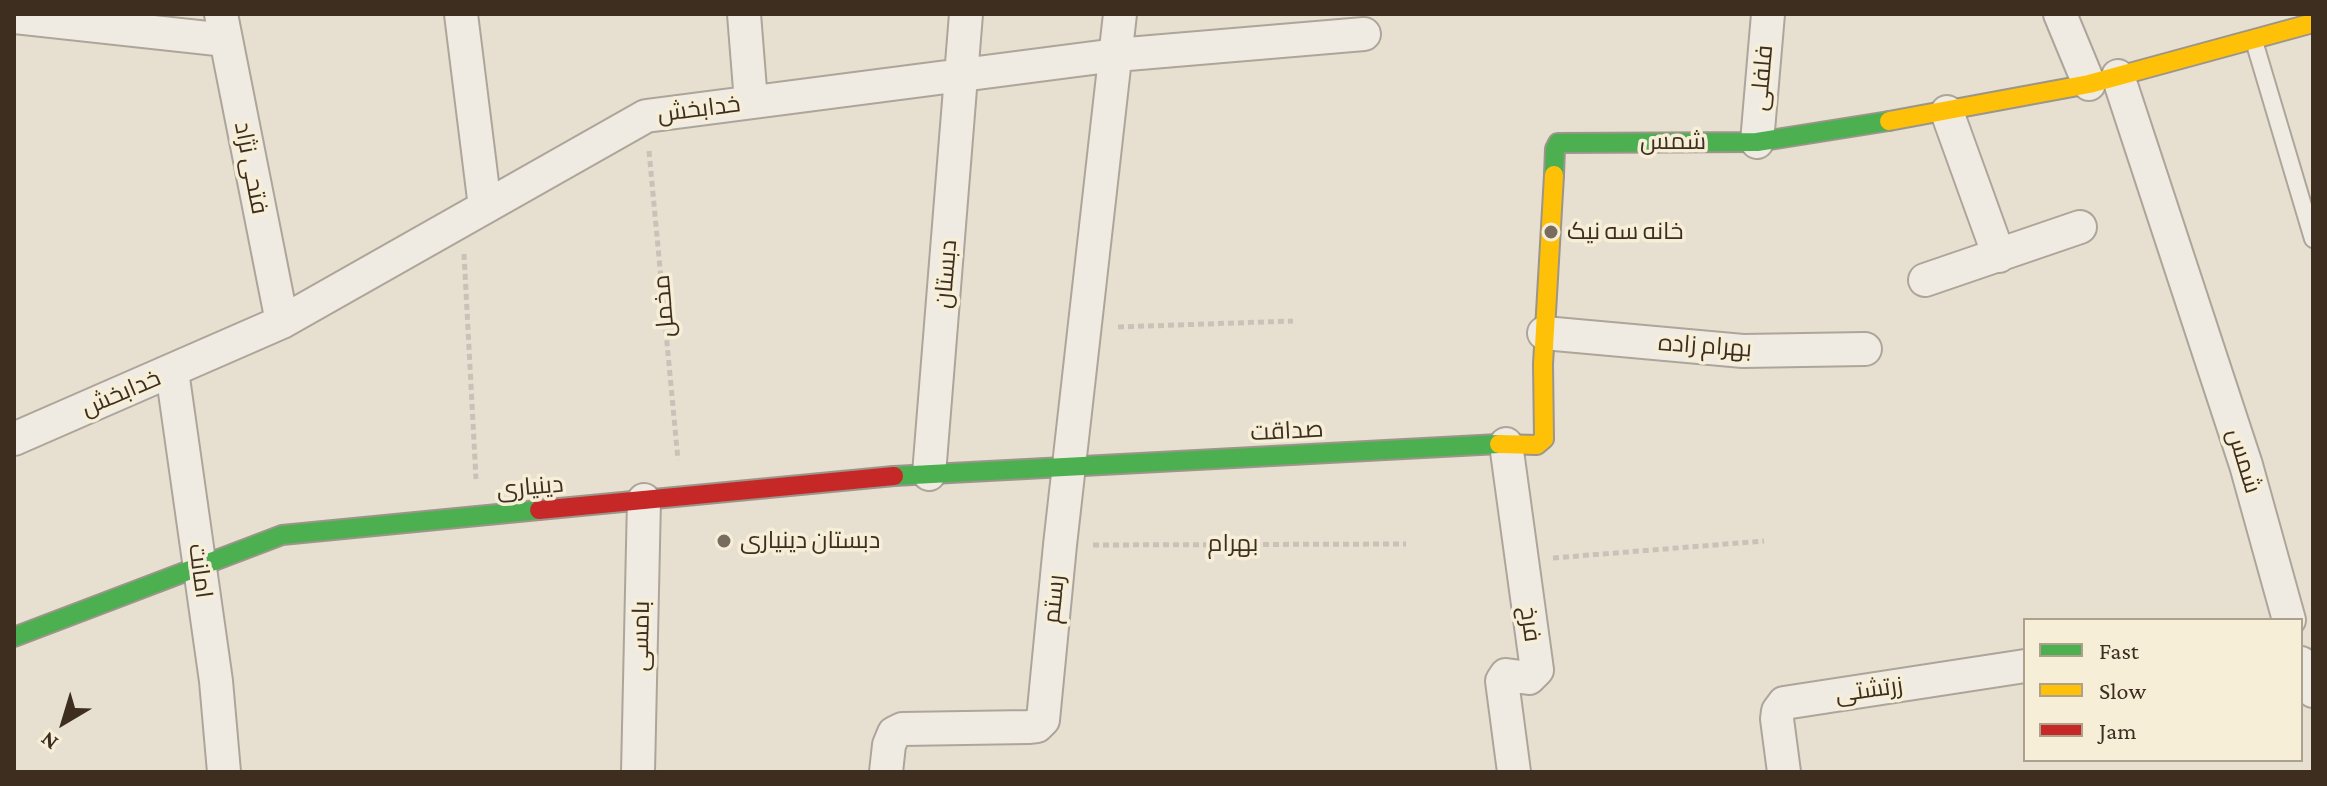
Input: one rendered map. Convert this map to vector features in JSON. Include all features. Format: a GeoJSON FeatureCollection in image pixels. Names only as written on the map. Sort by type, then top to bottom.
{"type":"FeatureCollection","features":[{"type":"Feature","properties":{"kind":"street"},"geometry":{"type":"LineString","coordinates":[[461,14],[474,214]]}},
{"type":"Feature","properties":{"kind":"street"},"geometry":{"type":"LineString","coordinates":[[744,14],[751,102]]}},
{"type":"Feature","properties":{"kind":"street","name":"دبستان"},"geometry":{"type":"LineString","coordinates":[[929,474],[966,14]]}},
{"type":"Feature","properties":{"kind":"street","name":"رستم"},"geometry":{"type":"LineString","coordinates":[[886,772],[889,745],[894,733],[902,729],[1028,727],[1037,726],[1043,720],[1120,14]]}},
{"type":"Feature","properties":{"kind":"street","name":"فلفلی"},"geometry":{"type":"LineString","coordinates":[[1757,142],[1768,14]]}},
{"type":"Feature","properties":{"kind":"street"},"geometry":{"type":"LineString","coordinates":[[2060,14],[2103,80]]}},
{"type":"Feature","properties":{"kind":"street"},"geometry":{"type":"LineString","coordinates":[[15,17],[223,27]]}},
{"type":"Feature","properties":{"kind":"street","name":"شمس"},"geometry":{"type":"LineString","coordinates":[[1506,444],[1537,445],[1544,439],[1544,333],[1555,149],[1558,143],[1757,142],[1947,112],[2103,80],[2313,23]]}},
{"type":"Feature","properties":{"kind":"street","name":"فتحی نژاد"},"geometry":{"type":"LineString","coordinates":[[223,27],[282,322]]}},
{"type":"Feature","properties":{"kind":"street","name":"خدابخش"},"geometry":{"type":"LineString","coordinates":[[14,439],[282,322],[646,116],[1116,55],[1364,34]]}},
{"type":"Feature","properties":{"kind":"street","name":"شمس"},"geometry":{"type":"LineString","coordinates":[[2103,80],[2246,465],[2288,618]]}},
{"type":"Feature","properties":{"kind":"street"},"geometry":{"type":"LineString","coordinates":[[1947,112],[1999,256]]}},
{"type":"Feature","properties":{"kind":"street"},"geometry":{"type":"LineString","coordinates":[[1925,280],[2080,227]]}},
{"type":"Feature","properties":{"kind":"street","name":"بهرام زاده"},"geometry":{"type":"LineString","coordinates":[[1544,333],[1743,351],[1865,349]]}},
{"type":"Feature","properties":{"kind":"street","name":"امانت"},"geometry":{"type":"LineString","coordinates":[[172,371],[216,681],[224,772]]}},
{"type":"Feature","properties":{"kind":"street","name":"صداقت"},"geometry":{"type":"LineString","coordinates":[[1069,467],[1506,444]]}},
{"type":"Feature","properties":{"kind":"street","name":"فرخ"},"geometry":{"type":"LineString","coordinates":[[1506,444],[1537,670],[1529,678],[1506,675],[1502,681],[1514,772]]}},
{"type":"Feature","properties":{"kind":"street","name":"دینیاری"},"geometry":{"type":"LineString","coordinates":[[14,637],[282,535],[929,474],[1069,467]]}},
{"type":"Feature","properties":{"kind":"street","name":"بامسی"},"geometry":{"type":"LineString","coordinates":[[638,772],[644,500]]}},
{"type":"Feature","properties":{"kind":"street","name":"زرتشتی"},"geometry":{"type":"LineString","coordinates":[[1784,772],[1777,719],[1784,703],[2023,666]]}},
{"type":"Feature","properties":{"kind":"street"},"geometry":{"type":"LineString","coordinates":[[2303,668],[2313,691]]}},
{"type":"Feature","properties":{"kind":"lane"},"geometry":{"type":"LineString","coordinates":[[2253,40],[2313,239]]}},
{"type":"Feature","properties":{"kind":"path","name":"مخمل"},"geometry":{"type":"LineString","coordinates":[[646,116],[681,496]]}},
{"type":"Feature","properties":{"kind":"path"},"geometry":{"type":"LineString","coordinates":[[474,214],[478,516]]}},
{"type":"Feature","properties":{"kind":"path"},"geometry":{"type":"LineString","coordinates":[[1086,328],[1293,321]]}},
{"type":"Feature","properties":{"kind":"path"},"geometry":{"type":"LineString","coordinates":[[1521,561],[1764,541]]}},
{"type":"Feature","properties":{"kind":"path","name":"بهرام"},"geometry":{"type":"LineString","coordinates":[[1060,545],[1406,544]]}},
{"type":"Feature","properties":{"kind":"traffic: fast"},"geometry":{"type":"LineString","coordinates":[[1554,175],[1558,143],[1757,142],[1889,121]]}},
{"type":"Feature","properties":{"kind":"traffic: fast"},"geometry":{"type":"LineString","coordinates":[[894,476],[1499,444]]}},
{"type":"Feature","properties":{"kind":"traffic: fast"},"geometry":{"type":"LineString","coordinates":[[14,637],[282,535],[539,510]]}},
{"type":"Feature","properties":{"kind":"traffic: slow"},"geometry":{"type":"LineString","coordinates":[[1889,121],[2089,84],[2313,23]]}},
{"type":"Feature","properties":{"kind":"traffic: slow"},"geometry":{"type":"LineString","coordinates":[[1499,444],[1537,445],[1544,439],[1543,364],[1554,175]]}},
{"type":"Feature","properties":{"kind":"traffic: jam"},"geometry":{"type":"LineString","coordinates":[[539,510],[894,476]]}},
{"type":"Feature","properties":{"kind":"place","name":"خانه سه نیک"},"geometry":{"type":"Point","coordinates":[1551,232]}},
{"type":"Feature","properties":{"kind":"place","name":"دبستان دینیاری"},"geometry":{"type":"Point","coordinates":[724,541]}}]}
